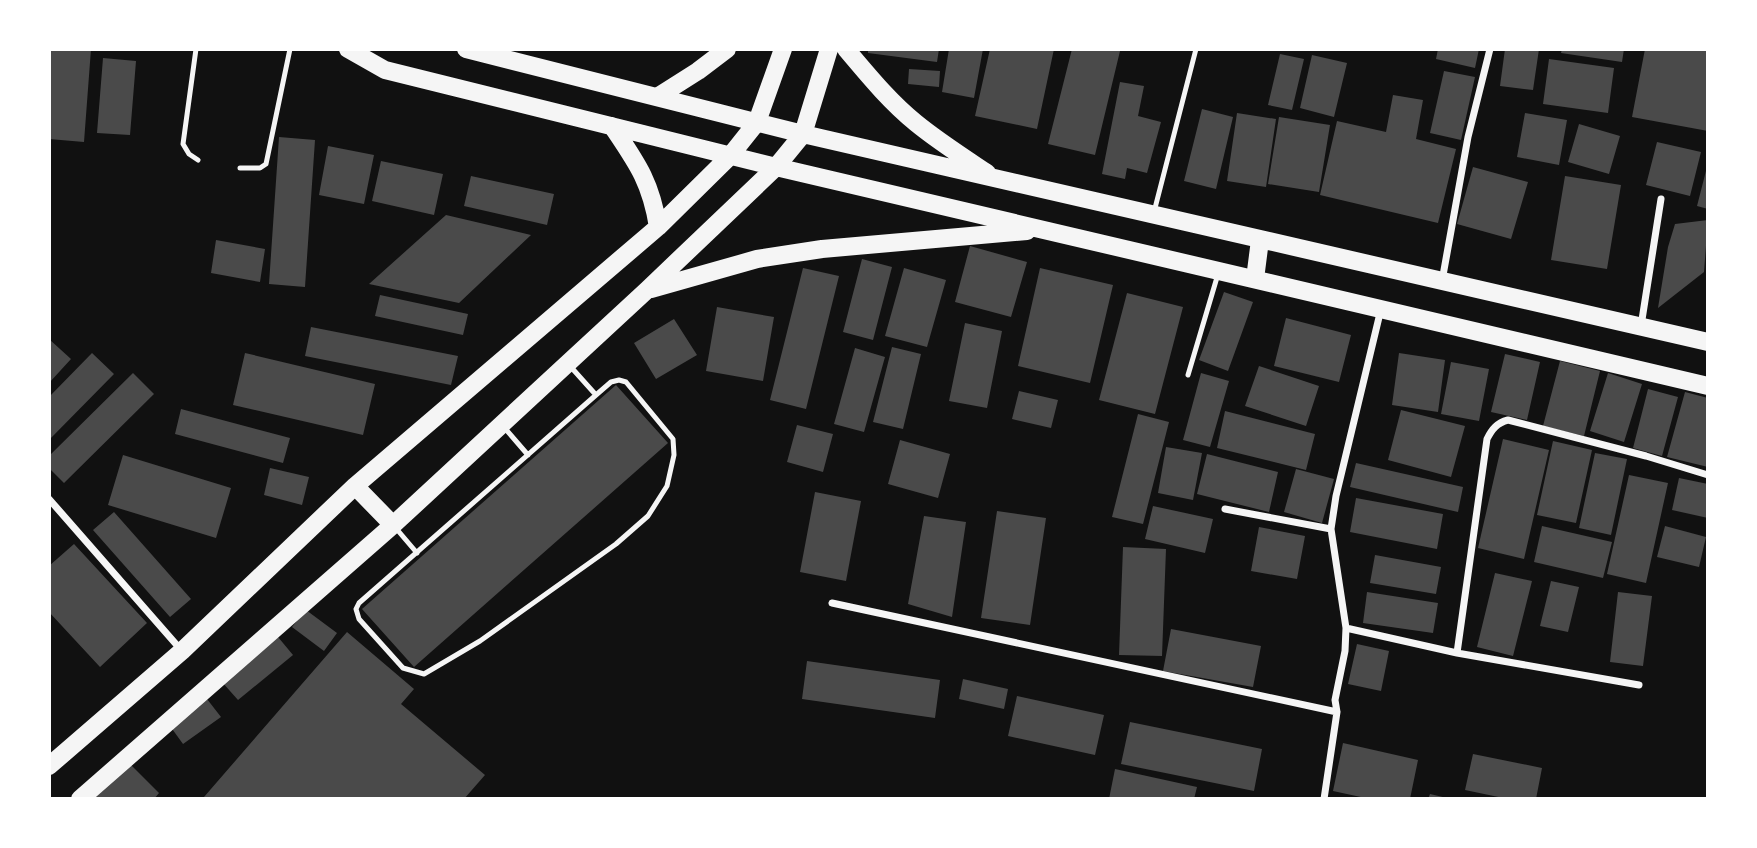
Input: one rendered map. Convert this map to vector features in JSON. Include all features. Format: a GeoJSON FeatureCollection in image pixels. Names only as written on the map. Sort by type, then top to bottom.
{"type":"FeatureCollection","features":[{"type":"Feature","properties":{"kind":"main road"},"geometry":{"type":"LineString","coordinates":[[348,49],[385,70],[730,156],[1708,386]]}},
{"type":"Feature","properties":{"kind":"main road"},"geometry":{"type":"LineString","coordinates":[[466,49],[803,134],[1708,342]]}},
{"type":"Feature","properties":{"kind":"main road"},"geometry":{"type":"LineString","coordinates":[[657,97],[727,49]]}},
{"type":"Feature","properties":{"kind":"main road"},"geometry":{"type":"LineString","coordinates":[[49,766],[182,651],[355,486],[658,227],[730,156],[757,122],[783,49]]}},
{"type":"Feature","properties":{"kind":"main road"},"geometry":{"type":"LineString","coordinates":[[80,799],[393,525],[776,167],[803,134],[829,49]]}},
{"type":"Feature","properties":{"kind":"main road"},"geometry":{"type":"LineString","coordinates":[[846,49],[875,85],[908,116],[995,178]]}},
{"type":"Feature","properties":{"kind":"main road"},"geometry":{"type":"LineString","coordinates":[[612,126],[644,175],[654,200],[658,227]]}},
{"type":"Feature","properties":{"kind":"main road"},"geometry":{"type":"LineString","coordinates":[[647,290],[757,259],[821,249],[1041,229]]}},
{"type":"Feature","properties":{"kind":"main road"},"geometry":{"type":"LineString","coordinates":[[1255,279],[1260,240]]}},
{"type":"Feature","properties":{"kind":"main road"},"geometry":{"type":"LineString","coordinates":[[355,486],[393,525]]}},
{"type":"Feature","properties":{"kind":"street"},"geometry":{"type":"LineString","coordinates":[[1442,281],[1468,137],[1490,49]]}},
{"type":"Feature","properties":{"kind":"street"},"geometry":{"type":"LineString","coordinates":[[1641,327],[1661,199]]}},
{"type":"Feature","properties":{"kind":"street"},"geometry":{"type":"LineString","coordinates":[[1324,799],[1346,628],[1331,529],[1336,496],[1381,309]]}},
{"type":"Feature","properties":{"kind":"street"},"geometry":{"type":"LineString","coordinates":[[1457,653],[1487,439],[1499,423],[1508,420],[1708,475]]}},
{"type":"Feature","properties":{"kind":"street"},"geometry":{"type":"LineString","coordinates":[[49,499],[182,651]]}},
{"type":"Feature","properties":{"kind":"street"},"geometry":{"type":"LineString","coordinates":[[1225,509],[1331,529]]}},
{"type":"Feature","properties":{"kind":"street"},"geometry":{"type":"LineString","coordinates":[[832,603],[1337,712]]}},
{"type":"Feature","properties":{"kind":"street"},"geometry":{"type":"LineString","coordinates":[[1346,628],[1457,653],[1639,685]]}},
{"type":"Feature","properties":{"kind":"lane"},"geometry":{"type":"LineString","coordinates":[[197,49],[183,144],[189,154],[198,159]]}},
{"type":"Feature","properties":{"kind":"lane"},"geometry":{"type":"LineString","coordinates":[[240,168],[260,168],[266,164],[290,49]]}},
{"type":"Feature","properties":{"kind":"lane"},"geometry":{"type":"LineString","coordinates":[[1153,215],[1196,49]]}},
{"type":"Feature","properties":{"kind":"lane"},"geometry":{"type":"LineString","coordinates":[[1188,375],[1219,271]]}},
{"type":"Feature","properties":{"kind":"lane"},"geometry":{"type":"LineString","coordinates":[[567,363],[596,395]]}},
{"type":"Feature","properties":{"kind":"lane"},"geometry":{"type":"LineString","coordinates":[[611,382],[626,382],[673,439],[674,455],[667,486],[648,516],[616,544],[480,641],[424,674],[403,668],[356,614],[359,603],[596,395],[611,382]]}},
{"type":"Feature","properties":{"kind":"lane"},"geometry":{"type":"LineString","coordinates":[[501,424],[528,455]]}},
{"type":"Feature","properties":{"kind":"lane"},"geometry":{"type":"LineString","coordinates":[[393,525],[417,553]]}},
{"type":"Feature","properties":{"kind":"building"},"geometry":{"type":"Polygon","coordinates":[[[51,49],[91,49],[84,142],[49,139],[51,49]]]}},
{"type":"Feature","properties":{"kind":"building"},"geometry":{"type":"Polygon","coordinates":[[[868,49],[939,49],[937,62],[868,53],[868,49]]]}},
{"type":"Feature","properties":{"kind":"building"},"geometry":{"type":"Polygon","coordinates":[[[949,49],[983,49],[974,98],[942,92],[949,49]]]}},
{"type":"Feature","properties":{"kind":"building"},"geometry":{"type":"Polygon","coordinates":[[[990,49],[1054,49],[1037,129],[975,116],[990,49]]]}},
{"type":"Feature","properties":{"kind":"building"},"geometry":{"type":"Polygon","coordinates":[[[1072,49],[1120,51],[1095,155],[1048,144],[1072,49]]]}},
{"type":"Feature","properties":{"kind":"building"},"geometry":{"type":"Polygon","coordinates":[[[1438,49],[1479,49],[1475,68],[1436,59],[1438,49]]]}},
{"type":"Feature","properties":{"kind":"building"},"geometry":{"type":"Polygon","coordinates":[[[1505,49],[1539,49],[1533,90],[1500,86],[1505,49]]]}},
{"type":"Feature","properties":{"kind":"building"},"geometry":{"type":"Polygon","coordinates":[[[1562,49],[1624,49],[1622,62],[1561,53],[1562,49]]]}},
{"type":"Feature","properties":{"kind":"building"},"geometry":{"type":"Polygon","coordinates":[[[1645,49],[1708,49],[1708,131],[1632,117],[1645,49]]]}},
{"type":"Feature","properties":{"kind":"building"},"geometry":{"type":"Polygon","coordinates":[[[1280,54],[1304,59],[1292,110],[1268,105],[1280,54]]]}},
{"type":"Feature","properties":{"kind":"building"},"geometry":{"type":"Polygon","coordinates":[[[1312,55],[1347,63],[1334,117],[1300,108],[1312,55]]]}},
{"type":"Feature","properties":{"kind":"building"},"geometry":{"type":"Polygon","coordinates":[[[103,58],[136,61],[130,135],[97,133],[103,58]]]}},
{"type":"Feature","properties":{"kind":"building"},"geometry":{"type":"Polygon","coordinates":[[[1549,59],[1614,68],[1608,113],[1543,104],[1549,59]]]}},
{"type":"Feature","properties":{"kind":"building"},"geometry":{"type":"Polygon","coordinates":[[[909,69],[940,71],[939,87],[908,84],[909,69]]]}},
{"type":"Feature","properties":{"kind":"building"},"geometry":{"type":"Polygon","coordinates":[[[1444,71],[1475,77],[1461,140],[1430,133],[1444,71]]]}},
{"type":"Feature","properties":{"kind":"building"},"geometry":{"type":"Polygon","coordinates":[[[1120,82],[1144,86],[1138,116],[1161,122],[1147,173],[1127,168],[1125,179],[1102,174],[1120,82]]]}},
{"type":"Feature","properties":{"kind":"building"},"geometry":{"type":"Polygon","coordinates":[[[1393,95],[1423,100],[1416,139],[1456,149],[1438,223],[1320,195],[1337,121],[1386,132],[1393,95]]]}},
{"type":"Feature","properties":{"kind":"building"},"geometry":{"type":"Polygon","coordinates":[[[1202,109],[1233,117],[1216,189],[1184,181],[1202,109]]]}},
{"type":"Feature","properties":{"kind":"building"},"geometry":{"type":"Polygon","coordinates":[[[1237,113],[1276,119],[1266,187],[1227,181],[1237,113]]]}},
{"type":"Feature","properties":{"kind":"building"},"geometry":{"type":"Polygon","coordinates":[[[1525,113],[1567,120],[1559,165],[1517,157],[1525,113]]]}},
{"type":"Feature","properties":{"kind":"building"},"geometry":{"type":"Polygon","coordinates":[[[1279,117],[1330,125],[1319,192],[1268,184],[1279,117]]]}},
{"type":"Feature","properties":{"kind":"building"},"geometry":{"type":"Polygon","coordinates":[[[1579,124],[1620,136],[1609,174],[1568,162],[1579,124]]]}},
{"type":"Feature","properties":{"kind":"building"},"geometry":{"type":"Polygon","coordinates":[[[279,137],[315,140],[305,287],[269,284],[279,137]]]}},
{"type":"Feature","properties":{"kind":"building"},"geometry":{"type":"Polygon","coordinates":[[[1657,142],[1701,152],[1690,196],[1646,185],[1657,142]]]}},
{"type":"Feature","properties":{"kind":"building"},"geometry":{"type":"Polygon","coordinates":[[[328,146],[374,155],[364,204],[319,195],[328,146]]]}},
{"type":"Feature","properties":{"kind":"building"},"geometry":{"type":"Polygon","coordinates":[[[381,161],[443,174],[434,215],[372,201],[381,161]]]}},
{"type":"Feature","properties":{"kind":"building"},"geometry":{"type":"Polygon","coordinates":[[[1473,167],[1528,182],[1511,239],[1457,224],[1473,167]]]}},
{"type":"Feature","properties":{"kind":"building"},"geometry":{"type":"Polygon","coordinates":[[[1708,167],[1708,209],[1697,206],[1708,167]]]}},
{"type":"Feature","properties":{"kind":"building"},"geometry":{"type":"Polygon","coordinates":[[[471,176],[554,194],[547,225],[464,206],[471,176]]]}},
{"type":"Feature","properties":{"kind":"building"},"geometry":{"type":"Polygon","coordinates":[[[1565,176],[1621,185],[1607,269],[1551,260],[1565,176]]]}},
{"type":"Feature","properties":{"kind":"building"},"geometry":{"type":"Polygon","coordinates":[[[446,215],[531,235],[459,303],[369,284],[446,215]]]}},
{"type":"Feature","properties":{"kind":"building"},"geometry":{"type":"Polygon","coordinates":[[[1708,220],[1704,272],[1658,308],[1668,247],[1675,224],[1708,220]]]}},
{"type":"Feature","properties":{"kind":"building"},"geometry":{"type":"Polygon","coordinates":[[[216,240],[265,249],[260,282],[211,273],[216,240]]]}},
{"type":"Feature","properties":{"kind":"building"},"geometry":{"type":"Polygon","coordinates":[[[970,246],[1027,262],[1011,317],[955,302],[970,246]]]}},
{"type":"Feature","properties":{"kind":"building"},"geometry":{"type":"Polygon","coordinates":[[[862,259],[892,267],[873,340],[843,332],[862,259]]]}},
{"type":"Feature","properties":{"kind":"building"},"geometry":{"type":"Polygon","coordinates":[[[803,268],[839,276],[806,409],[770,400],[803,268]]]}},
{"type":"Feature","properties":{"kind":"building"},"geometry":{"type":"Polygon","coordinates":[[[904,268],[946,280],[927,347],[885,336],[904,268]]]}},
{"type":"Feature","properties":{"kind":"building"},"geometry":{"type":"Polygon","coordinates":[[[1040,268],[1113,285],[1090,383],[1018,366],[1040,268]]]}},
{"type":"Feature","properties":{"kind":"building"},"geometry":{"type":"Polygon","coordinates":[[[1224,292],[1253,302],[1228,371],[1199,360],[1224,292]]]}},
{"type":"Feature","properties":{"kind":"building"},"geometry":{"type":"Polygon","coordinates":[[[1127,293],[1183,307],[1155,414],[1099,400],[1127,293]]]}},
{"type":"Feature","properties":{"kind":"building"},"geometry":{"type":"Polygon","coordinates":[[[380,295],[468,314],[463,335],[375,316],[380,295]]]}},
{"type":"Feature","properties":{"kind":"building"},"geometry":{"type":"Polygon","coordinates":[[[717,307],[774,317],[763,381],[706,371],[717,307]]]}},
{"type":"Feature","properties":{"kind":"building"},"geometry":{"type":"Polygon","coordinates":[[[1286,318],[1351,335],[1339,382],[1274,366],[1286,318]]]}},
{"type":"Feature","properties":{"kind":"building"},"geometry":{"type":"Polygon","coordinates":[[[674,319],[697,355],[656,379],[634,343],[674,319]]]}},
{"type":"Feature","properties":{"kind":"building"},"geometry":{"type":"Polygon","coordinates":[[[965,323],[1002,331],[987,408],[949,401],[965,323]]]}},
{"type":"Feature","properties":{"kind":"building"},"geometry":{"type":"Polygon","coordinates":[[[311,327],[458,356],[451,385],[305,356],[311,327]]]}},
{"type":"Feature","properties":{"kind":"building"},"geometry":{"type":"Polygon","coordinates":[[[49,339],[71,359],[49,383],[49,339]]]}},
{"type":"Feature","properties":{"kind":"building"},"geometry":{"type":"Polygon","coordinates":[[[892,347],[921,354],[903,429],[873,422],[892,347]]]}},
{"type":"Feature","properties":{"kind":"building"},"geometry":{"type":"Polygon","coordinates":[[[855,348],[885,357],[864,432],[834,424],[855,348]]]}},
{"type":"Feature","properties":{"kind":"building"},"geometry":{"type":"Polygon","coordinates":[[[92,353],[114,374],[49,440],[49,397],[92,353]]]}},
{"type":"Feature","properties":{"kind":"building"},"geometry":{"type":"Polygon","coordinates":[[[245,353],[375,384],[363,435],[233,405],[245,353]]]}},
{"type":"Feature","properties":{"kind":"building"},"geometry":{"type":"Polygon","coordinates":[[[1399,353],[1445,360],[1438,412],[1392,405],[1399,353]]]}},
{"type":"Feature","properties":{"kind":"building"},"geometry":{"type":"Polygon","coordinates":[[[1505,354],[1540,362],[1527,420],[1491,412],[1505,354]]]}},
{"type":"Feature","properties":{"kind":"building"},"geometry":{"type":"Polygon","coordinates":[[[1560,361],[1600,371],[1584,436],[1543,426],[1560,361]]]}},
{"type":"Feature","properties":{"kind":"building"},"geometry":{"type":"Polygon","coordinates":[[[1451,362],[1489,369],[1479,421],[1441,414],[1451,362]]]}},
{"type":"Feature","properties":{"kind":"building"},"geometry":{"type":"Polygon","coordinates":[[[1259,366],[1319,386],[1306,426],[1245,406],[1259,366]]]}},
{"type":"Feature","properties":{"kind":"building"},"geometry":{"type":"Polygon","coordinates":[[[133,373],[154,394],[64,483],[49,468],[49,456],[133,373]]]}},
{"type":"Feature","properties":{"kind":"building"},"geometry":{"type":"Polygon","coordinates":[[[1201,373],[1229,381],[1210,447],[1183,440],[1201,373]]]}},
{"type":"Feature","properties":{"kind":"building"},"geometry":{"type":"Polygon","coordinates":[[[1608,373],[1642,384],[1624,442],[1590,431],[1608,373]]]}},
{"type":"Feature","properties":{"kind":"building"},"geometry":{"type":"Polygon","coordinates":[[[616,385],[668,443],[414,667],[362,609],[616,385]]]}},
{"type":"Feature","properties":{"kind":"building"},"geometry":{"type":"Polygon","coordinates":[[[1648,389],[1678,397],[1662,456],[1633,448],[1648,389]]]}},
{"type":"Feature","properties":{"kind":"building"},"geometry":{"type":"Polygon","coordinates":[[[1019,391],[1058,400],[1051,428],[1012,419],[1019,391]]]}},
{"type":"Feature","properties":{"kind":"building"},"geometry":{"type":"Polygon","coordinates":[[[1685,392],[1708,398],[1708,467],[1667,457],[1685,392]]]}},
{"type":"Feature","properties":{"kind":"building"},"geometry":{"type":"Polygon","coordinates":[[[181,409],[290,438],[283,463],[175,434],[181,409]]]}},
{"type":"Feature","properties":{"kind":"building"},"geometry":{"type":"Polygon","coordinates":[[[1401,410],[1465,426],[1451,477],[1388,460],[1401,410]]]}},
{"type":"Feature","properties":{"kind":"building"},"geometry":{"type":"Polygon","coordinates":[[[1225,411],[1315,434],[1306,470],[1217,448],[1225,411]]]}},
{"type":"Feature","properties":{"kind":"building"},"geometry":{"type":"Polygon","coordinates":[[[1138,414],[1169,422],[1143,524],[1112,517],[1138,414]]]}},
{"type":"Feature","properties":{"kind":"building"},"geometry":{"type":"Polygon","coordinates":[[[797,425],[833,434],[823,472],[787,462],[797,425]]]}},
{"type":"Feature","properties":{"kind":"building"},"geometry":{"type":"Polygon","coordinates":[[[1503,439],[1549,450],[1524,559],[1478,548],[1503,439]]]}},
{"type":"Feature","properties":{"kind":"building"},"geometry":{"type":"Polygon","coordinates":[[[900,440],[950,454],[938,498],[888,484],[900,440]]]}},
{"type":"Feature","properties":{"kind":"building"},"geometry":{"type":"Polygon","coordinates":[[[1553,441],[1592,450],[1576,523],[1537,515],[1553,441]]]}},
{"type":"Feature","properties":{"kind":"building"},"geometry":{"type":"Polygon","coordinates":[[[1166,447],[1202,453],[1193,500],[1158,493],[1166,447]]]}},
{"type":"Feature","properties":{"kind":"building"},"geometry":{"type":"Polygon","coordinates":[[[1595,453],[1627,459],[1611,535],[1579,528],[1595,453]]]}},
{"type":"Feature","properties":{"kind":"building"},"geometry":{"type":"Polygon","coordinates":[[[1207,454],[1278,472],[1269,512],[1197,494],[1207,454]]]}},
{"type":"Feature","properties":{"kind":"building"},"geometry":{"type":"Polygon","coordinates":[[[123,455],[231,488],[216,538],[108,505],[123,455]]]}},
{"type":"Feature","properties":{"kind":"building"},"geometry":{"type":"Polygon","coordinates":[[[1356,463],[1463,487],[1458,512],[1350,487],[1356,463]]]}},
{"type":"Feature","properties":{"kind":"building"},"geometry":{"type":"Polygon","coordinates":[[[270,468],[309,477],[302,505],[264,495],[270,468]]]}},
{"type":"Feature","properties":{"kind":"building"},"geometry":{"type":"Polygon","coordinates":[[[1296,469],[1334,479],[1322,523],[1284,512],[1296,469]]]}},
{"type":"Feature","properties":{"kind":"building"},"geometry":{"type":"Polygon","coordinates":[[[1629,475],[1668,483],[1646,583],[1607,574],[1629,475]]]}},
{"type":"Feature","properties":{"kind":"building"},"geometry":{"type":"Polygon","coordinates":[[[1679,478],[1708,484],[1708,518],[1672,510],[1679,478]]]}},
{"type":"Feature","properties":{"kind":"building"},"geometry":{"type":"Polygon","coordinates":[[[815,492],[861,501],[846,581],[800,572],[815,492]]]}},
{"type":"Feature","properties":{"kind":"building"},"geometry":{"type":"Polygon","coordinates":[[[1356,498],[1443,514],[1437,549],[1350,532],[1356,498]]]}},
{"type":"Feature","properties":{"kind":"building"},"geometry":{"type":"Polygon","coordinates":[[[1153,506],[1213,519],[1205,553],[1145,539],[1153,506]]]}},
{"type":"Feature","properties":{"kind":"building"},"geometry":{"type":"Polygon","coordinates":[[[997,511],[1046,518],[1030,625],[981,618],[997,511]]]}},
{"type":"Feature","properties":{"kind":"building"},"geometry":{"type":"Polygon","coordinates":[[[114,512],[191,599],[170,617],[93,530],[114,512]]]}},
{"type":"Feature","properties":{"kind":"building"},"geometry":{"type":"Polygon","coordinates":[[[924,516],[966,522],[952,617],[908,604],[924,516]]]}},
{"type":"Feature","properties":{"kind":"building"},"geometry":{"type":"Polygon","coordinates":[[[1542,526],[1612,542],[1603,578],[1534,562],[1542,526]]]}},
{"type":"Feature","properties":{"kind":"building"},"geometry":{"type":"Polygon","coordinates":[[[1665,526],[1706,537],[1699,567],[1657,557],[1665,526]]]}},
{"type":"Feature","properties":{"kind":"building"},"geometry":{"type":"Polygon","coordinates":[[[1259,527],[1305,536],[1297,579],[1251,571],[1259,527]]]}},
{"type":"Feature","properties":{"kind":"building"},"geometry":{"type":"Polygon","coordinates":[[[74,544],[147,623],[100,667],[49,612],[49,566],[74,544]]]}},
{"type":"Feature","properties":{"kind":"building"},"geometry":{"type":"Polygon","coordinates":[[[1123,547],[1166,549],[1162,656],[1119,655],[1123,547]]]}},
{"type":"Feature","properties":{"kind":"building"},"geometry":{"type":"Polygon","coordinates":[[[1375,555],[1441,567],[1436,594],[1370,583],[1375,555]]]}},
{"type":"Feature","properties":{"kind":"building"},"geometry":{"type":"Polygon","coordinates":[[[1495,573],[1532,581],[1513,656],[1477,647],[1495,573]]]}},
{"type":"Feature","properties":{"kind":"building"},"geometry":{"type":"Polygon","coordinates":[[[1551,581],[1579,587],[1568,632],[1540,626],[1551,581]]]}},
{"type":"Feature","properties":{"kind":"building"},"geometry":{"type":"Polygon","coordinates":[[[1367,592],[1438,603],[1433,633],[1363,623],[1367,592]]]}},
{"type":"Feature","properties":{"kind":"building"},"geometry":{"type":"Polygon","coordinates":[[[1618,592],[1652,596],[1643,666],[1610,662],[1618,592]]]}},
{"type":"Feature","properties":{"kind":"building"},"geometry":{"type":"Polygon","coordinates":[[[306,610],[337,633],[324,651],[292,627],[306,610]]]}},
{"type":"Feature","properties":{"kind":"building"},"geometry":{"type":"Polygon","coordinates":[[[1171,629],[1261,646],[1253,687],[1163,671],[1171,629]]]}},
{"type":"Feature","properties":{"kind":"building"},"geometry":{"type":"Polygon","coordinates":[[[347,632],[414,689],[401,704],[485,775],[464,799],[206,799],[204,797],[347,632]]]}},
{"type":"Feature","properties":{"kind":"building"},"geometry":{"type":"Polygon","coordinates":[[[278,637],[293,655],[238,700],[222,682],[278,637]]]}},
{"type":"Feature","properties":{"kind":"building"},"geometry":{"type":"Polygon","coordinates":[[[1357,644],[1389,651],[1381,691],[1348,684],[1357,644]]]}},
{"type":"Feature","properties":{"kind":"building"},"geometry":{"type":"Polygon","coordinates":[[[807,661],[940,680],[935,718],[802,699],[807,661]]]}},
{"type":"Feature","properties":{"kind":"building"},"geometry":{"type":"Polygon","coordinates":[[[963,679],[1008,689],[1004,709],[959,699],[963,679]]]}},
{"type":"Feature","properties":{"kind":"building"},"geometry":{"type":"Polygon","coordinates":[[[1017,696],[1104,715],[1095,755],[1008,736],[1017,696]]]}},
{"type":"Feature","properties":{"kind":"building"},"geometry":{"type":"Polygon","coordinates":[[[207,699],[221,717],[183,744],[170,726],[207,699]]]}},
{"type":"Feature","properties":{"kind":"building"},"geometry":{"type":"Polygon","coordinates":[[[1130,722],[1262,749],[1254,791],[1121,764],[1130,722]]]}},
{"type":"Feature","properties":{"kind":"building"},"geometry":{"type":"Polygon","coordinates":[[[1343,743],[1418,760],[1410,799],[1370,799],[1333,791],[1343,743]]]}},
{"type":"Feature","properties":{"kind":"building"},"geometry":{"type":"Polygon","coordinates":[[[1473,754],[1542,768],[1536,799],[1508,799],[1465,790],[1473,754]]]}},
{"type":"Feature","properties":{"kind":"building"},"geometry":{"type":"Polygon","coordinates":[[[128,762],[159,793],[154,799],[91,799],[128,762]]]}},
{"type":"Feature","properties":{"kind":"building"},"geometry":{"type":"Polygon","coordinates":[[[1115,769],[1197,787],[1194,799],[1109,799],[1115,769]]]}},
{"type":"Feature","properties":{"kind":"building"},"geometry":{"type":"Polygon","coordinates":[[[1430,794],[1447,798],[1428,799],[1430,794]]]}}]}
